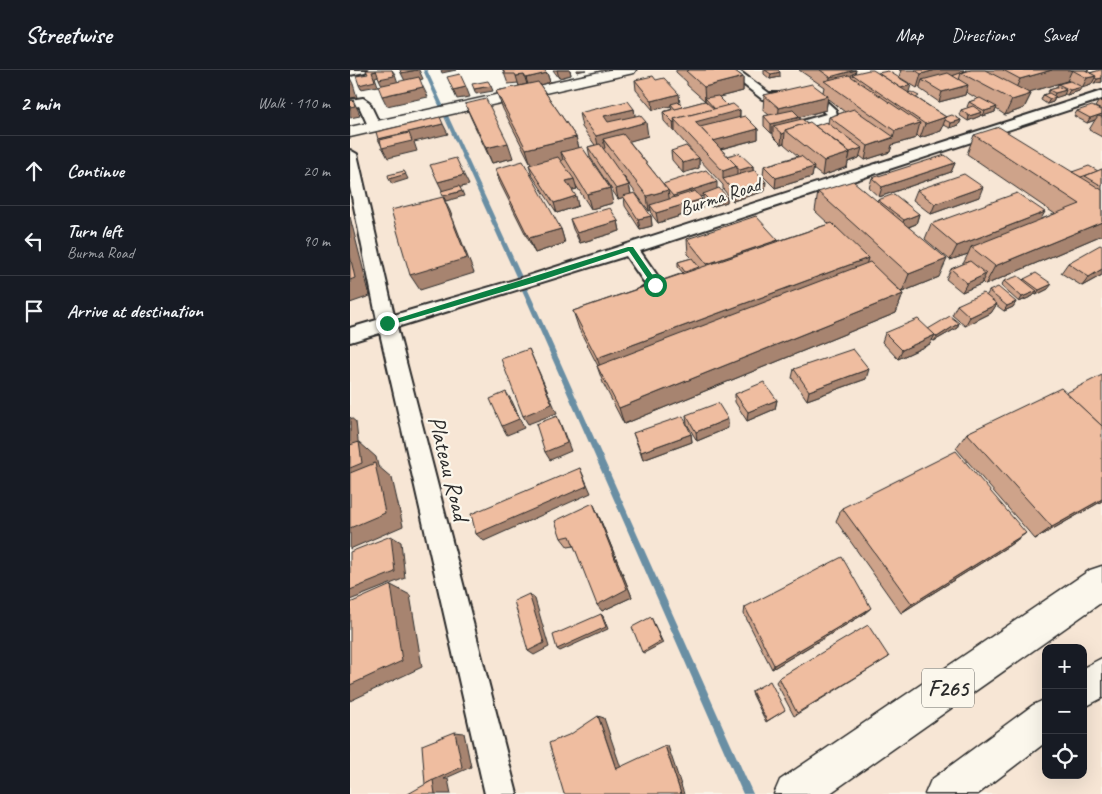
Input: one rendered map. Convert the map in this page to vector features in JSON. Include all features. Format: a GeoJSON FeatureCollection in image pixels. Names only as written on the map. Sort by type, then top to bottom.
{"type":"FeatureCollection","features":[{"type":"Feature","properties":{"kind":"main road"},"geometry":{"type":"LineString","coordinates":[[350,132],[629,70]]}},
{"type":"Feature","properties":{"kind":"main road","name":"F265"},"geometry":{"type":"LineString","coordinates":[[794,794],[1102,582]]}},
{"type":"Feature","properties":{"kind":"main road"},"geometry":{"type":"LineString","coordinates":[[1084,689],[1102,676]]}},
{"type":"Feature","properties":{"kind":"main road"},"geometry":{"type":"LineString","coordinates":[[945,794],[1042,721]]}},
{"type":"Feature","properties":{"kind":"street"},"geometry":{"type":"LineString","coordinates":[[350,72],[361,70]]}},
{"type":"Feature","properties":{"kind":"street"},"geometry":{"type":"LineString","coordinates":[[731,70],[766,96],[784,98],[813,96],[832,113],[826,119],[807,124]]}},
{"type":"Feature","properties":{"kind":"street","name":"Burma Road"},"geometry":{"type":"LineString","coordinates":[[350,335],[534,280],[1102,95]]}},
{"type":"Feature","properties":{"kind":"street"},"geometry":{"type":"LineString","coordinates":[[350,104],[363,102],[375,127]]}},
{"type":"Feature","properties":{"kind":"street","name":"Plateau Road"},"geometry":{"type":"LineString","coordinates":[[350,154],[387,323],[502,794]]}},
{"type":"Feature","properties":{"kind":"street"},"geometry":{"type":"LineString","coordinates":[[629,303],[652,291],[655,285],[630,249]]}},
{"type":"Feature","properties":{"kind":"shaded area"},"geometry":{"type":"Polygon","coordinates":[[[615,70],[1102,70],[1102,794],[350,794],[350,129],[615,70]]]}},
{"type":"Feature","properties":{"kind":"building"},"geometry":{"type":"Polygon","coordinates":[[[366,70],[377,71],[372,72],[375,81],[359,85],[356,76],[368,74],[366,70]]]}},
{"type":"Feature","properties":{"kind":"building"},"geometry":{"type":"Polygon","coordinates":[[[376,70],[392,70],[394,76],[379,79],[376,70]]]}},
{"type":"Feature","properties":{"kind":"building"},"geometry":{"type":"Polygon","coordinates":[[[400,70],[417,70],[401,73],[400,70]]]}},
{"type":"Feature","properties":{"kind":"building"},"geometry":{"type":"Polygon","coordinates":[[[503,70],[544,70],[547,73],[526,78],[524,75],[505,74],[503,70]]]}},
{"type":"Feature","properties":{"kind":"building"},"geometry":{"type":"Polygon","coordinates":[[[734,70],[743,77],[704,87],[686,71],[734,70]]]}},
{"type":"Feature","properties":{"kind":"building"},"geometry":{"type":"Polygon","coordinates":[[[765,70],[778,70],[780,72],[771,74],[765,70]]]}},
{"type":"Feature","properties":{"kind":"building"},"geometry":{"type":"Polygon","coordinates":[[[820,70],[855,70],[830,77],[820,70]]]}},
{"type":"Feature","properties":{"kind":"building"},"geometry":{"type":"Polygon","coordinates":[[[873,70],[946,117],[925,124],[852,74],[873,70]]]}},
{"type":"Feature","properties":{"kind":"building"},"geometry":{"type":"Polygon","coordinates":[[[915,70],[936,70],[921,74],[915,70]]]}},
{"type":"Feature","properties":{"kind":"building"},"geometry":{"type":"Polygon","coordinates":[[[971,70],[985,70],[1031,94],[1012,100],[961,73],[971,70]]]}},
{"type":"Feature","properties":{"kind":"building"},"geometry":{"type":"Polygon","coordinates":[[[1003,70],[1052,70],[1020,79],[1003,70]]]}},
{"type":"Feature","properties":{"kind":"building"},"geometry":{"type":"Polygon","coordinates":[[[1072,70],[1085,70],[1096,76],[1087,78],[1072,70]]]}},
{"type":"Feature","properties":{"kind":"building"},"geometry":{"type":"Polygon","coordinates":[[[1102,70],[1102,78],[1097,79],[1095,78],[1096,76],[1090,73],[1102,70]]]}},
{"type":"Feature","properties":{"kind":"building"},"geometry":{"type":"Polygon","coordinates":[[[888,71],[911,85],[901,88],[878,73],[888,71]]]}},
{"type":"Feature","properties":{"kind":"building"},"geometry":{"type":"Polygon","coordinates":[[[966,71],[961,73],[959,80],[952,76],[966,71]]]}},
{"type":"Feature","properties":{"kind":"building"},"geometry":{"type":"Polygon","coordinates":[[[948,73],[968,85],[942,92],[922,80],[948,73]]]}},
{"type":"Feature","properties":{"kind":"building"},"geometry":{"type":"Polygon","coordinates":[[[460,74],[466,87],[453,90],[447,77],[460,74]]]}},
{"type":"Feature","properties":{"kind":"building"},"geometry":{"type":"Polygon","coordinates":[[[849,75],[920,123],[895,131],[824,81],[849,75]]]}},
{"type":"Feature","properties":{"kind":"building"},"geometry":{"type":"Polygon","coordinates":[[[653,76],[656,80],[664,78],[679,94],[652,101],[635,80],[653,76]]]}},
{"type":"Feature","properties":{"kind":"building"},"geometry":{"type":"Polygon","coordinates":[[[419,77],[423,87],[382,96],[378,86],[419,77]]]}},
{"type":"Feature","properties":{"kind":"building"},"geometry":{"type":"Polygon","coordinates":[[[488,81],[491,86],[474,89],[472,84],[488,81]]]}},
{"type":"Feature","properties":{"kind":"building"},"geometry":{"type":"Polygon","coordinates":[[[1070,81],[1082,87],[1070,90],[1058,84],[1070,81]]]}},
{"type":"Feature","properties":{"kind":"building"},"geometry":{"type":"Polygon","coordinates":[[[538,82],[576,137],[526,149],[496,91],[538,82]]]}},
{"type":"Feature","properties":{"kind":"building"},"geometry":{"type":"Polygon","coordinates":[[[812,84],[828,96],[779,108],[764,95],[812,84]]]}},
{"type":"Feature","properties":{"kind":"building"},"geometry":{"type":"Polygon","coordinates":[[[1060,87],[1066,90],[1055,93],[1049,90],[1060,87]]]}},
{"type":"Feature","properties":{"kind":"building"},"geometry":{"type":"Polygon","coordinates":[[[911,92],[919,96],[916,98],[908,93],[911,92]]]}},
{"type":"Feature","properties":{"kind":"building"},"geometry":{"type":"Polygon","coordinates":[[[1049,93],[1056,97],[1050,99],[1043,95],[1049,93]]]}},
{"type":"Feature","properties":{"kind":"building"},"geometry":{"type":"Polygon","coordinates":[[[718,96],[728,106],[715,109],[705,98],[718,96]]]}},
{"type":"Feature","properties":{"kind":"building"},"geometry":{"type":"Polygon","coordinates":[[[980,98],[997,107],[985,111],[969,102],[980,98]]]}},
{"type":"Feature","properties":{"kind":"building"},"geometry":{"type":"Polygon","coordinates":[[[486,99],[508,143],[486,148],[465,104],[486,99]]]}},
{"type":"Feature","properties":{"kind":"building"},"geometry":{"type":"Polygon","coordinates":[[[353,100],[355,106],[350,107],[350,101],[353,100]]]}},
{"type":"Feature","properties":{"kind":"building"},"geometry":{"type":"Polygon","coordinates":[[[628,101],[634,109],[604,116],[608,122],[640,115],[646,122],[596,136],[579,113],[628,101]]]}},
{"type":"Feature","properties":{"kind":"building"},"geometry":{"type":"Polygon","coordinates":[[[705,101],[714,109],[674,119],[675,122],[663,112],[705,101]]]}},
{"type":"Feature","properties":{"kind":"building"},"geometry":{"type":"Polygon","coordinates":[[[678,102],[683,107],[675,109],[671,104],[678,102]]]}},
{"type":"Feature","properties":{"kind":"building"},"geometry":{"type":"Polygon","coordinates":[[[733,104],[740,110],[695,122],[737,166],[723,171],[674,119],[733,104]]]}},
{"type":"Feature","properties":{"kind":"building"},"geometry":{"type":"Polygon","coordinates":[[[973,106],[982,112],[969,116],[961,110],[973,106]]]}},
{"type":"Feature","properties":{"kind":"building"},"geometry":{"type":"Polygon","coordinates":[[[1092,106],[1102,111],[1102,114],[1090,118],[1077,111],[1092,106]]]}},
{"type":"Feature","properties":{"kind":"building"},"geometry":{"type":"Polygon","coordinates":[[[854,109],[894,137],[868,146],[829,117],[854,109]]]}},
{"type":"Feature","properties":{"kind":"building"},"geometry":{"type":"Polygon","coordinates":[[[793,110],[800,117],[771,124],[764,116],[793,110]]]}},
{"type":"Feature","properties":{"kind":"building"},"geometry":{"type":"Polygon","coordinates":[[[952,115],[961,120],[951,123],[945,120],[946,117],[952,115]]]}},
{"type":"Feature","properties":{"kind":"building"},"geometry":{"type":"Polygon","coordinates":[[[745,116],[758,129],[713,141],[700,127],[745,116]]]}},
{"type":"Feature","properties":{"kind":"building"},"geometry":{"type":"Polygon","coordinates":[[[440,117],[443,124],[378,139],[376,132],[440,117]]]}},
{"type":"Feature","properties":{"kind":"building"},"geometry":{"type":"Polygon","coordinates":[[[802,119],[807,123],[785,130],[785,133],[782,134],[773,126],[802,119]]]}},
{"type":"Feature","properties":{"kind":"building"},"geometry":{"type":"Polygon","coordinates":[[[810,122],[850,153],[824,161],[785,130],[810,122]]]}},
{"type":"Feature","properties":{"kind":"building"},"geometry":{"type":"Polygon","coordinates":[[[826,122],[862,148],[850,152],[815,126],[826,122]]]}},
{"type":"Feature","properties":{"kind":"building"},"geometry":{"type":"Polygon","coordinates":[[[999,127],[1102,190],[1102,222],[995,266],[971,247],[1080,204],[974,135],[999,127]]]}},
{"type":"Feature","properties":{"kind":"building"},"geometry":{"type":"Polygon","coordinates":[[[409,133],[412,141],[382,148],[380,140],[409,133]]]}},
{"type":"Feature","properties":{"kind":"building"},"geometry":{"type":"Polygon","coordinates":[[[623,134],[668,190],[647,196],[603,139],[623,134]]]}},
{"type":"Feature","properties":{"kind":"building"},"geometry":{"type":"Polygon","coordinates":[[[600,144],[629,185],[616,189],[588,147],[600,144]]]}},
{"type":"Feature","properties":{"kind":"building"},"geometry":{"type":"Polygon","coordinates":[[[686,146],[699,158],[683,163],[671,151],[686,146]]]}},
{"type":"Feature","properties":{"kind":"building"},"geometry":{"type":"Polygon","coordinates":[[[582,147],[610,188],[587,194],[561,152],[582,147]]]}},
{"type":"Feature","properties":{"kind":"building"},"geometry":{"type":"Polygon","coordinates":[[[739,153],[753,166],[740,170],[727,156],[739,153]]]}},
{"type":"Feature","properties":{"kind":"building"},"geometry":{"type":"Polygon","coordinates":[[[945,155],[955,163],[882,187],[872,178],[945,155]]]}},
{"type":"Feature","properties":{"kind":"building"},"geometry":{"type":"Polygon","coordinates":[[[801,156],[814,167],[776,178],[764,166],[801,156]]]}},
{"type":"Feature","properties":{"kind":"building"},"geometry":{"type":"Polygon","coordinates":[[[558,157],[574,179],[566,181],[576,196],[554,203],[529,165],[558,157]]]}},
{"type":"Feature","properties":{"kind":"building"},"geometry":{"type":"Polygon","coordinates":[[[456,158],[464,175],[438,182],[430,165],[456,158]]]}},
{"type":"Feature","properties":{"kind":"building"},"geometry":{"type":"Polygon","coordinates":[[[523,161],[561,229],[529,238],[495,169],[523,161]]]}},
{"type":"Feature","properties":{"kind":"building"},"geometry":{"type":"Polygon","coordinates":[[[1089,166],[1098,171],[1081,177],[1072,172],[1089,166]]]}},
{"type":"Feature","properties":{"kind":"building"},"geometry":{"type":"Polygon","coordinates":[[[1102,169],[1102,186],[1085,176],[1102,169]]]}},
{"type":"Feature","properties":{"kind":"building"},"geometry":{"type":"Polygon","coordinates":[[[706,170],[717,182],[673,196],[663,184],[706,170]]]}},
{"type":"Feature","properties":{"kind":"building"},"geometry":{"type":"Polygon","coordinates":[[[755,170],[766,182],[733,191],[723,179],[755,170]]]}},
{"type":"Feature","properties":{"kind":"building"},"geometry":{"type":"Polygon","coordinates":[[[404,171],[406,174],[389,179],[388,175],[404,171]]]}},
{"type":"Feature","properties":{"kind":"building"},"geometry":{"type":"Polygon","coordinates":[[[964,174],[983,187],[935,204],[917,190],[964,174]]]}},
{"type":"Feature","properties":{"kind":"building"},"geometry":{"type":"Polygon","coordinates":[[[853,181],[947,259],[909,274],[818,192],[853,181]]]}},
{"type":"Feature","properties":{"kind":"building"},"geometry":{"type":"Polygon","coordinates":[[[459,186],[462,191],[443,196],[441,191],[459,186]]]}},
{"type":"Feature","properties":{"kind":"building"},"geometry":{"type":"Polygon","coordinates":[[[719,188],[727,197],[711,202],[703,194],[719,188]]]}},
{"type":"Feature","properties":{"kind":"building"},"geometry":{"type":"Polygon","coordinates":[[[695,191],[702,199],[656,213],[650,205],[695,191]]]}},
{"type":"Feature","properties":{"kind":"building"},"geometry":{"type":"Polygon","coordinates":[[[635,193],[651,216],[638,219],[623,196],[635,193]]]}},
{"type":"Feature","properties":{"kind":"building"},"geometry":{"type":"Polygon","coordinates":[[[1017,193],[1045,212],[957,246],[931,224],[1017,193]]]}},
{"type":"Feature","properties":{"kind":"building"},"geometry":{"type":"Polygon","coordinates":[[[894,194],[919,214],[904,220],[878,200],[894,194]]]}},
{"type":"Feature","properties":{"kind":"building"},"geometry":{"type":"Polygon","coordinates":[[[443,197],[467,258],[410,275],[391,210],[443,197]]]}},
{"type":"Feature","properties":{"kind":"building"},"geometry":{"type":"Polygon","coordinates":[[[610,208],[618,221],[577,233],[570,219],[610,208]]]}},
{"type":"Feature","properties":{"kind":"building"},"geometry":{"type":"Polygon","coordinates":[[[756,216],[778,240],[707,264],[687,239],[756,216]]]}},
{"type":"Feature","properties":{"kind":"building"},"geometry":{"type":"Polygon","coordinates":[[[832,223],[868,258],[597,358],[573,311],[832,223]]]}},
{"type":"Feature","properties":{"kind":"building"},"geometry":{"type":"Polygon","coordinates":[[[1100,245],[1102,246],[1102,269],[1089,277],[1068,263],[1100,245]]]}},
{"type":"Feature","properties":{"kind":"building"},"geometry":{"type":"Polygon","coordinates":[[[350,255],[355,278],[350,280],[350,255]]]}},
{"type":"Feature","properties":{"kind":"building"},"geometry":{"type":"Polygon","coordinates":[[[692,258],[699,267],[685,272],[678,262],[692,258]]]}},
{"type":"Feature","properties":{"kind":"building"},"geometry":{"type":"Polygon","coordinates":[[[970,261],[986,274],[967,283],[951,269],[970,261]]]}},
{"type":"Feature","properties":{"kind":"building"},"geometry":{"type":"Polygon","coordinates":[[[870,262],[903,294],[619,408],[597,366],[870,262]]]}},
{"type":"Feature","properties":{"kind":"building"},"geometry":{"type":"Polygon","coordinates":[[[1036,273],[1052,284],[1039,290],[1024,279],[1036,273]]]}},
{"type":"Feature","properties":{"kind":"building"},"geometry":{"type":"Polygon","coordinates":[[[1018,276],[1037,291],[1022,297],[1004,281],[1018,276]]]}},
{"type":"Feature","properties":{"kind":"building"},"geometry":{"type":"Polygon","coordinates":[[[998,287],[1016,302],[1007,306],[989,291],[998,287]]]}},
{"type":"Feature","properties":{"kind":"building"},"geometry":{"type":"Polygon","coordinates":[[[983,293],[997,304],[970,317],[957,305],[983,293]]]}},
{"type":"Feature","properties":{"kind":"building"},"geometry":{"type":"Polygon","coordinates":[[[950,316],[959,323],[937,337],[928,329],[950,316]]]}},
{"type":"Feature","properties":{"kind":"building"},"geometry":{"type":"Polygon","coordinates":[[[918,319],[935,335],[902,350],[885,333],[918,319]]]}},
{"type":"Feature","properties":{"kind":"building"},"geometry":{"type":"Polygon","coordinates":[[[529,349],[552,404],[523,416],[501,359],[529,349]]]}},
{"type":"Feature","properties":{"kind":"building"},"geometry":{"type":"Polygon","coordinates":[[[853,349],[869,369],[809,391],[794,369],[853,349]]]}},
{"type":"Feature","properties":{"kind":"building"},"geometry":{"type":"Polygon","coordinates":[[[1102,375],[1102,426],[1066,393],[1102,375]]]}},
{"type":"Feature","properties":{"kind":"building"},"geometry":{"type":"Polygon","coordinates":[[[764,382],[777,400],[748,412],[735,394],[764,382]]]}},
{"type":"Feature","properties":{"kind":"building"},"geometry":{"type":"Polygon","coordinates":[[[1061,388],[1102,426],[1102,499],[1052,527],[967,433],[1061,388]]]}},
{"type":"Feature","properties":{"kind":"building"},"geometry":{"type":"Polygon","coordinates":[[[506,392],[519,419],[502,426],[490,399],[506,392]]]}},
{"type":"Feature","properties":{"kind":"building"},"geometry":{"type":"Polygon","coordinates":[[[718,403],[728,419],[696,432],[686,415],[718,403]]]}},
{"type":"Feature","properties":{"kind":"building"},"geometry":{"type":"Polygon","coordinates":[[[557,416],[567,443],[545,452],[536,424],[557,416]]]}},
{"type":"Feature","properties":{"kind":"building"},"geometry":{"type":"Polygon","coordinates":[[[683,416],[691,434],[641,452],[633,433],[683,416]]]}},
{"type":"Feature","properties":{"kind":"building"},"geometry":{"type":"Polygon","coordinates":[[[359,442],[362,463],[350,468],[350,445],[359,442]]]}},
{"type":"Feature","properties":{"kind":"building"},"geometry":{"type":"Polygon","coordinates":[[[956,451],[1026,533],[912,604],[842,508],[956,451]]]}},
{"type":"Feature","properties":{"kind":"building"},"geometry":{"type":"Polygon","coordinates":[[[375,463],[385,513],[350,528],[350,473],[375,463]]]}},
{"type":"Feature","properties":{"kind":"building"},"geometry":{"type":"Polygon","coordinates":[[[580,468],[587,486],[476,534],[471,514],[580,468]]]}},
{"type":"Feature","properties":{"kind":"building"},"geometry":{"type":"Polygon","coordinates":[[[593,503],[627,589],[597,605],[570,536],[561,538],[555,521],[593,503]]]}},
{"type":"Feature","properties":{"kind":"building"},"geometry":{"type":"Polygon","coordinates":[[[391,536],[395,572],[350,590],[350,552],[391,536]]]}},
{"type":"Feature","properties":{"kind":"building"},"geometry":{"type":"Polygon","coordinates":[[[842,557],[871,608],[774,665],[745,607],[842,557]]]}},
{"type":"Feature","properties":{"kind":"building"},"geometry":{"type":"Polygon","coordinates":[[[391,585],[402,661],[350,685],[350,603],[391,585]]]}},
{"type":"Feature","properties":{"kind":"building"},"geometry":{"type":"Polygon","coordinates":[[[529,594],[544,643],[528,651],[514,601],[529,594]]]}},
{"type":"Feature","properties":{"kind":"building"},"geometry":{"type":"Polygon","coordinates":[[[601,614],[606,627],[557,649],[553,635],[601,614]]]}},
{"type":"Feature","properties":{"kind":"building"},"geometry":{"type":"Polygon","coordinates":[[[651,617],[661,641],[642,652],[632,627],[651,617]]]}},
{"type":"Feature","properties":{"kind":"building"},"geometry":{"type":"Polygon","coordinates":[[[868,625],[889,657],[797,713],[779,678],[868,625]]]}},
{"type":"Feature","properties":{"kind":"building"},"geometry":{"type":"Polygon","coordinates":[[[770,681],[785,710],[767,721],[752,691],[770,681]]]}},
{"type":"Feature","properties":{"kind":"building"},"geometry":{"type":"Polygon","coordinates":[[[598,716],[616,769],[665,746],[681,794],[564,794],[549,743],[571,734],[598,716]]]}},
{"type":"Feature","properties":{"kind":"building"},"geometry":{"type":"Polygon","coordinates":[[[455,732],[462,767],[425,784],[422,745],[455,732]]]}},
{"type":"Feature","properties":{"kind":"building"},"geometry":{"type":"Polygon","coordinates":[[[433,780],[435,794],[408,794],[433,780]]]}},
{"type":"Feature","properties":{"kind":"waterway"},"geometry":{"type":"LineString","coordinates":[[425,70],[530,301],[748,794]]}},
{"type":"Feature","properties":{"kind":"route"},"geometry":{"type":"LineString","coordinates":[[387,323],[534,280],[630,249],[651,276],[655,285]]}}]}
